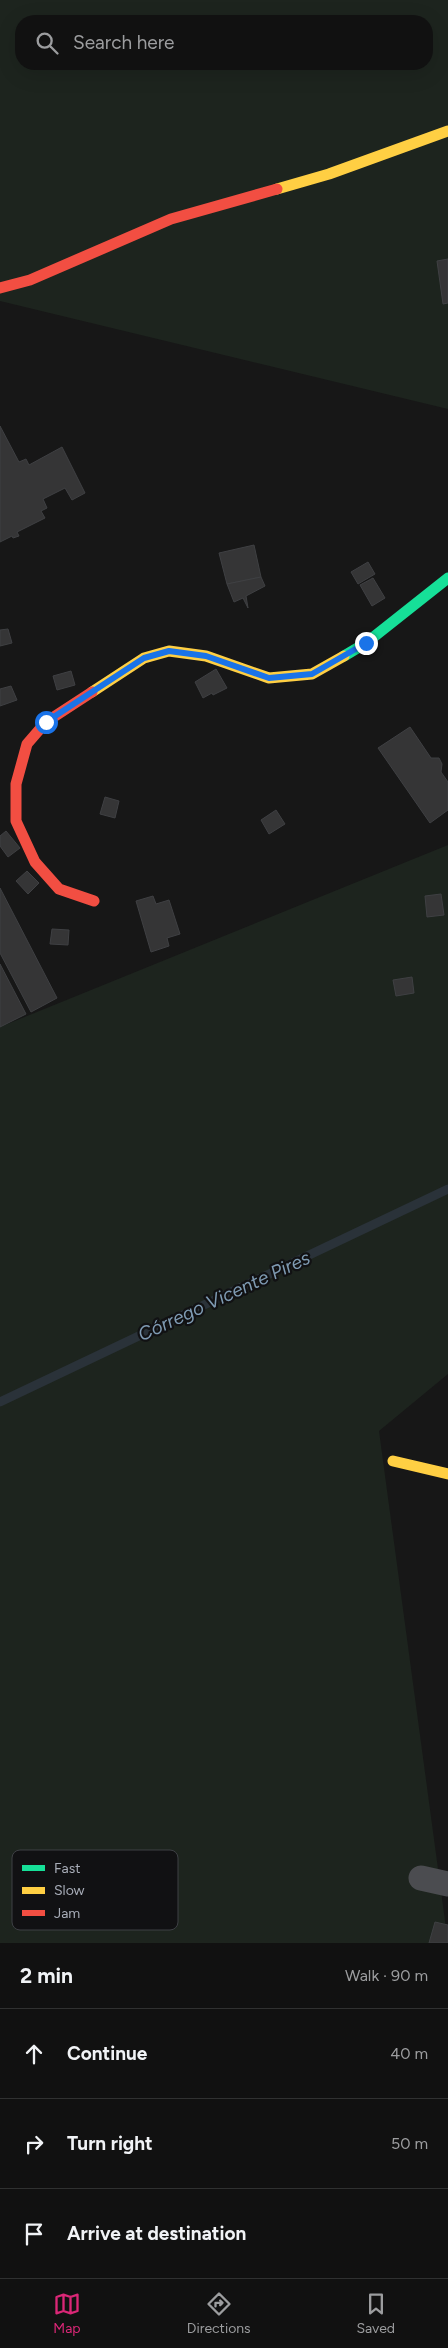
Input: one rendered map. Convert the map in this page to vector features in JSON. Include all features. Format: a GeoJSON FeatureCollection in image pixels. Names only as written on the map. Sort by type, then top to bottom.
{"type":"FeatureCollection","features":[{"type":"Feature","properties":{"kind":"street"},"geometry":{"type":"LineString","coordinates":[[0,288],[30,280],[171,219],[329,174],[448,131]]}},
{"type":"Feature","properties":{"kind":"street"},"geometry":{"type":"LineString","coordinates":[[94,901],[59,889],[35,862],[16,821],[16,784],[27,744],[46,722],[144,658],[169,651],[206,656],[269,678],[312,674],[366,643],[448,578]]}},
{"type":"Feature","properties":{"kind":"street"},"geometry":{"type":"LineString","coordinates":[[393,1461],[448,1474]]}},
{"type":"Feature","properties":{"kind":"street"},"geometry":{"type":"LineString","coordinates":[[421,1878],[448,1884]]}},
{"type":"Feature","properties":{"kind":"shaded area"},"geometry":{"type":"Polygon","coordinates":[[[0,0],[448,0],[448,409],[0,301],[0,0]]]}},
{"type":"Feature","properties":{"kind":"shaded area"},"geometry":{"type":"Polygon","coordinates":[[[448,845],[448,1374],[379,1431],[448,1943],[0,1943],[0,1027],[448,845]]]}},
{"type":"Feature","properties":{"kind":"building"},"geometry":{"type":"Polygon","coordinates":[[[448,259],[448,303],[443,304],[437,261],[448,259]]]}},
{"type":"Feature","properties":{"kind":"building"},"geometry":{"type":"Polygon","coordinates":[[[0,426],[19,462],[26,459],[29,465],[62,447],[85,493],[72,500],[65,488],[43,499],[47,508],[41,511],[45,518],[17,532],[19,536],[13,538],[12,536],[0,542],[0,426]]]}},
{"type":"Feature","properties":{"kind":"building"},"geometry":{"type":"Polygon","coordinates":[[[254,545],[261,577],[227,584],[219,553],[254,545]]]}},
{"type":"Feature","properties":{"kind":"building"},"geometry":{"type":"Polygon","coordinates":[[[368,562],[375,574],[358,584],[351,572],[368,562]]]}},
{"type":"Feature","properties":{"kind":"building"},"geometry":{"type":"Polygon","coordinates":[[[261,577],[265,586],[246,596],[248,608],[243,598],[234,602],[227,584],[261,577]]]}},
{"type":"Feature","properties":{"kind":"building"},"geometry":{"type":"Polygon","coordinates":[[[373,578],[385,598],[372,606],[360,585],[373,578]]]}},
{"type":"Feature","properties":{"kind":"building"},"geometry":{"type":"Polygon","coordinates":[[[8,629],[12,643],[0,646],[0,630],[8,629]]]}},
{"type":"Feature","properties":{"kind":"building"},"geometry":{"type":"Polygon","coordinates":[[[216,669],[227,688],[203,698],[195,682],[216,669]]]}},
{"type":"Feature","properties":{"kind":"building"},"geometry":{"type":"Polygon","coordinates":[[[71,671],[75,685],[57,690],[53,676],[71,671]]]}},
{"type":"Feature","properties":{"kind":"building"},"geometry":{"type":"Polygon","coordinates":[[[11,686],[17,700],[0,706],[0,689],[11,686]]]}},
{"type":"Feature","properties":{"kind":"building"},"geometry":{"type":"Polygon","coordinates":[[[410,727],[431,758],[439,758],[442,764],[441,772],[448,782],[448,810],[430,823],[378,748],[410,727]]]}},
{"type":"Feature","properties":{"kind":"building"},"geometry":{"type":"Polygon","coordinates":[[[105,797],[119,801],[115,818],[100,814],[105,797]]]}},
{"type":"Feature","properties":{"kind":"building"},"geometry":{"type":"Polygon","coordinates":[[[276,810],[285,824],[269,834],[261,820],[276,810]]]}},
{"type":"Feature","properties":{"kind":"building"},"geometry":{"type":"Polygon","coordinates":[[[6,831],[20,848],[8,857],[0,846],[0,836],[6,831]]]}},
{"type":"Feature","properties":{"kind":"building"},"geometry":{"type":"Polygon","coordinates":[[[27,871],[39,883],[28,894],[16,881],[27,871]]]}},
{"type":"Feature","properties":{"kind":"building"},"geometry":{"type":"Polygon","coordinates":[[[0,888],[57,998],[31,1012],[0,953],[0,888]]]}},
{"type":"Feature","properties":{"kind":"building"},"geometry":{"type":"Polygon","coordinates":[[[441,894],[444,915],[427,917],[425,896],[441,894]]]}},
{"type":"Feature","properties":{"kind":"building"},"geometry":{"type":"Polygon","coordinates":[[[153,896],[156,904],[169,900],[180,934],[167,938],[169,946],[151,952],[136,901],[153,896]]]}},
{"type":"Feature","properties":{"kind":"building"},"geometry":{"type":"Polygon","coordinates":[[[52,929],[69,930],[68,945],[50,944],[52,929]]]}},
{"type":"Feature","properties":{"kind":"building"},"geometry":{"type":"Polygon","coordinates":[[[0,964],[26,1014],[0,1027],[0,964]]]}},
{"type":"Feature","properties":{"kind":"building"},"geometry":{"type":"Polygon","coordinates":[[[412,977],[414,993],[396,996],[393,980],[412,977]]]}},
{"type":"Feature","properties":{"kind":"building"},"geometry":{"type":"Polygon","coordinates":[[[435,1922],[448,1925],[448,1943],[429,1943],[435,1922]]]}},
{"type":"Feature","properties":{"kind":"waterway","name":"Córrego Vicente Pires"},"geometry":{"type":"LineString","coordinates":[[0,1402],[448,1189]]}},
{"type":"Feature","properties":{"kind":"traffic: fast"},"geometry":{"type":"LineString","coordinates":[[344,656],[366,643],[448,578]]}},
{"type":"Feature","properties":{"kind":"traffic: slow"},"geometry":{"type":"LineString","coordinates":[[277,189],[329,174],[448,131]]}},
{"type":"Feature","properties":{"kind":"traffic: slow"},"geometry":{"type":"LineString","coordinates":[[92,692],[144,658],[169,651],[206,656],[269,678],[312,674],[344,656]]}},
{"type":"Feature","properties":{"kind":"traffic: slow"},"geometry":{"type":"LineString","coordinates":[[393,1461],[448,1474]]}},
{"type":"Feature","properties":{"kind":"traffic: jam"},"geometry":{"type":"LineString","coordinates":[[0,288],[30,280],[171,219],[277,189]]}},
{"type":"Feature","properties":{"kind":"traffic: jam"},"geometry":{"type":"LineString","coordinates":[[92,692],[46,722],[27,744],[16,784],[16,821],[35,862],[59,889],[94,901]]}},
{"type":"Feature","properties":{"kind":"route"},"geometry":{"type":"LineString","coordinates":[[46,722],[144,658],[169,651],[206,656],[269,678],[312,674],[366,643]]}}]}
